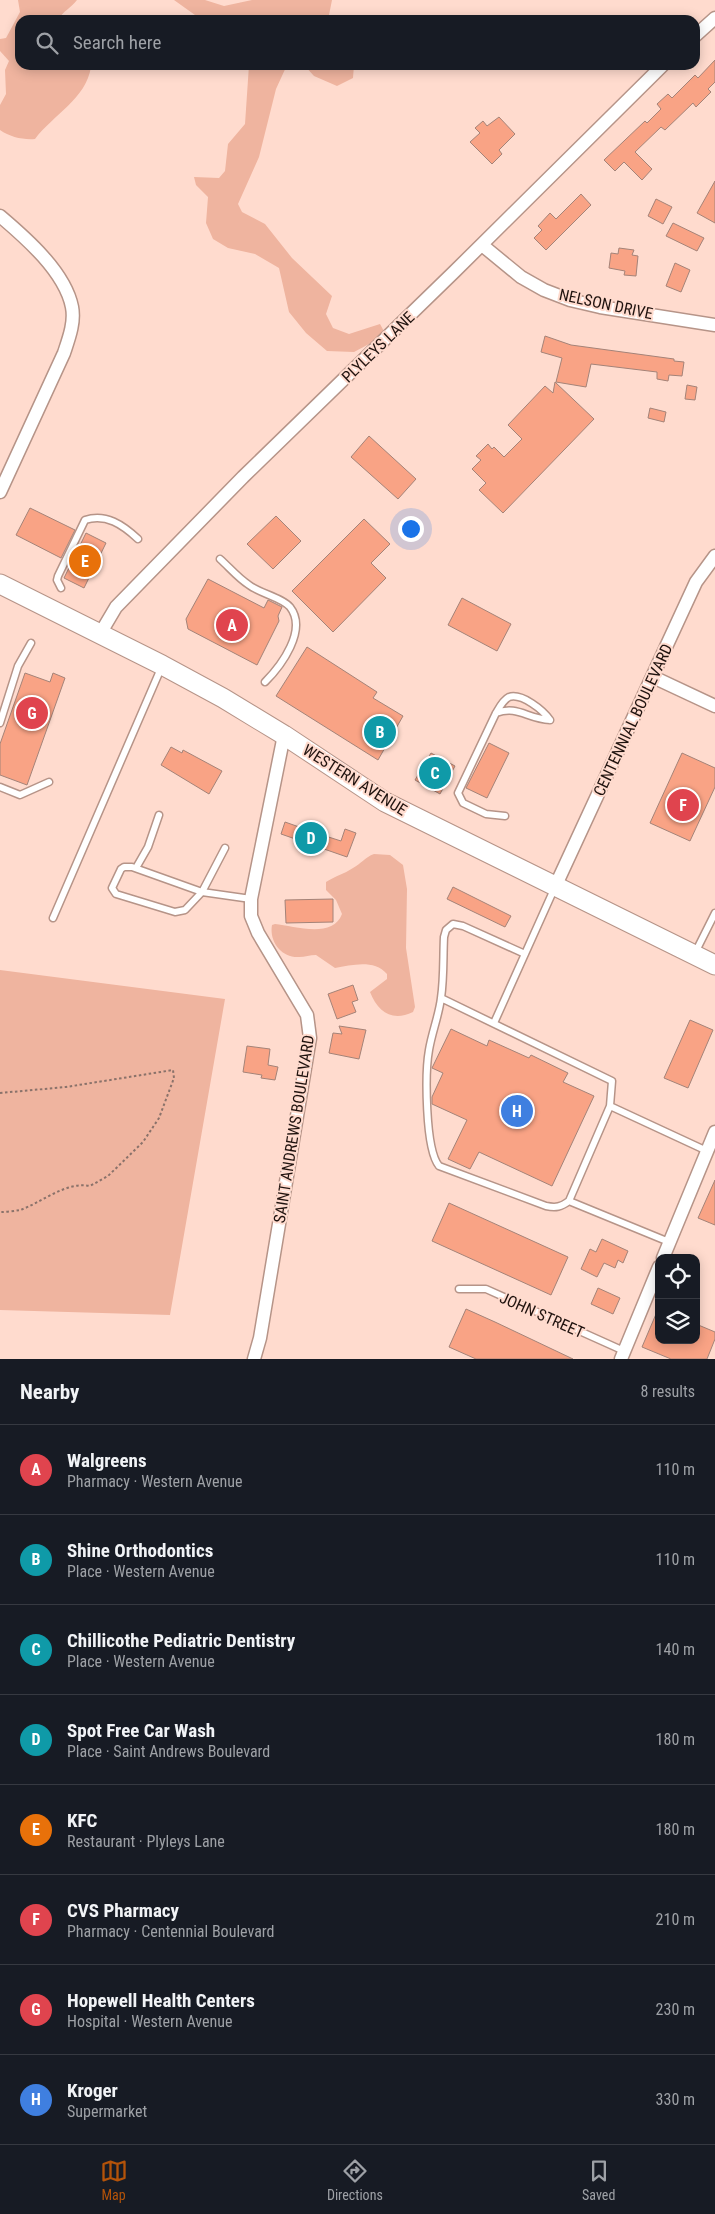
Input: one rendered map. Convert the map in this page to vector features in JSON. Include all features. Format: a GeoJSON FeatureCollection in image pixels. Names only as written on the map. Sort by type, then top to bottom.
{"type":"FeatureCollection","features":[{"type":"Feature","properties":{"kind":"main road","name":"WESTERN AVENUE"},"geometry":{"type":"LineString","coordinates":[[0,584],[162,665],[223,698],[284,735],[385,802],[715,965]]}},
{"type":"Feature","properties":{"kind":"street"},"geometry":{"type":"LineString","coordinates":[[700,32],[715,18]]}},
{"type":"Feature","properties":{"kind":"street","name":"PLYLEYS LANE"},"geometry":{"type":"LineString","coordinates":[[100,634],[116,607],[242,477],[482,245],[658,70]]}},
{"type":"Feature","properties":{"kind":"street"},"geometry":{"type":"LineString","coordinates":[[0,216],[24,236],[49,264],[66,290],[72,308],[72,331],[64,353],[0,492]]}},
{"type":"Feature","properties":{"kind":"street","name":"NELSON DRIVE"},"geometry":{"type":"LineString","coordinates":[[482,245],[521,276],[544,290],[570,300],[600,307],[714,321]]}},
{"type":"Feature","properties":{"kind":"street","name":"CENTENNIAL BOULEVARD"},"geometry":{"type":"LineString","coordinates":[[556,887],[696,582],[715,556]]}},
{"type":"Feature","properties":{"kind":"street"},"geometry":{"type":"LineString","coordinates":[[653,677],[715,706]]}},
{"type":"Feature","properties":{"kind":"street","name":"SAINT ANDREWS BOULEVARD"},"geometry":{"type":"LineString","coordinates":[[254,1359],[260,1338],[310,1038],[307,1016],[258,933],[251,916],[251,899],[284,735]]}},
{"type":"Feature","properties":{"kind":"street"},"geometry":{"type":"LineString","coordinates":[[664,1254],[715,1132]]}},
{"type":"Feature","properties":{"kind":"street"},"geometry":{"type":"LineString","coordinates":[[622,1355],[655,1277]]}},
{"type":"Feature","properties":{"kind":"lane"},"geometry":{"type":"LineString","coordinates":[[61,588],[57,580],[58,576],[85,520],[96,517],[105,518],[116,522],[138,539]]}},
{"type":"Feature","properties":{"kind":"lane"},"geometry":{"type":"LineString","coordinates":[[220,559],[249,586],[290,606],[296,620],[295,635],[276,671],[265,682]]}},
{"type":"Feature","properties":{"kind":"lane"},"geometry":{"type":"LineString","coordinates":[[0,723],[18,666],[31,643]]}},
{"type":"Feature","properties":{"kind":"lane"},"geometry":{"type":"LineString","coordinates":[[53,918],[162,665]]}},
{"type":"Feature","properties":{"kind":"lane"},"geometry":{"type":"LineString","coordinates":[[496,713],[513,710],[535,719],[550,720],[542,709],[518,697],[508,697],[496,713],[458,793],[463,803],[486,814],[505,816]]}},
{"type":"Feature","properties":{"kind":"lane"},"geometry":{"type":"LineString","coordinates":[[0,787],[20,795],[49,782]]}},
{"type":"Feature","properties":{"kind":"lane"},"geometry":{"type":"LineString","coordinates":[[136,868],[148,847],[159,815]]}},
{"type":"Feature","properties":{"kind":"lane"},"geometry":{"type":"LineString","coordinates":[[225,848],[202,892],[180,912],[116,894],[112,888],[121,869],[124,867],[136,868],[202,892],[251,899]]}},
{"type":"Feature","properties":{"kind":"lane"},"geometry":{"type":"LineString","coordinates":[[494,1022],[556,887]]}},
{"type":"Feature","properties":{"kind":"lane"},"geometry":{"type":"LineString","coordinates":[[695,954],[715,913]]}},
{"type":"Feature","properties":{"kind":"lane"},"geometry":{"type":"LineString","coordinates":[[441,998],[494,1022],[612,1082],[610,1106],[569,1201],[563,1206],[555,1208],[546,1206],[439,1166],[435,1161],[431,1148],[426,1086],[428,1050],[441,998],[446,930],[454,924],[525,954]]}},
{"type":"Feature","properties":{"kind":"lane"},"geometry":{"type":"LineString","coordinates":[[610,1106],[707,1152]]}},
{"type":"Feature","properties":{"kind":"lane"},"geometry":{"type":"LineString","coordinates":[[569,1201],[669,1242]]}},
{"type":"Feature","properties":{"kind":"lane","name":"JOHN STREET"},"geometry":{"type":"LineString","coordinates":[[459,1289],[486,1289],[622,1355]]}},
{"type":"Feature","properties":{"kind":"path"},"geometry":{"type":"LineString","coordinates":[[0,1093],[66,1088],[173,1070],[174,1078],[159,1118],[143,1142],[108,1176],[90,1186],[84,1185],[63,1191],[20,1209],[0,1212]]}},
{"type":"Feature","properties":{"kind":"shaded area"},"geometry":{"type":"Polygon","coordinates":[[[18,0],[77,0],[61,15],[18,15],[20,12],[18,0]]]}},
{"type":"Feature","properties":{"kind":"shaded area"},"geometry":{"type":"Polygon","coordinates":[[[174,0],[205,0],[224,6],[252,0],[332,0],[329,15],[195,15],[174,0]]]}},
{"type":"Feature","properties":{"kind":"shaded area"},"geometry":{"type":"Polygon","coordinates":[[[15,21],[15,70],[90,70],[83,88],[76,98],[35,139],[17,138],[0,130],[0,105],[6,94],[5,70],[9,61],[0,51],[0,39],[6,38],[15,21]]]}},
{"type":"Feature","properties":{"kind":"shaded area"},"geometry":{"type":"Polygon","coordinates":[[[249,70],[285,70],[276,89],[259,157],[238,204],[242,212],[265,224],[292,258],[332,296],[326,314],[333,328],[349,334],[380,324],[386,335],[354,352],[327,351],[306,333],[289,312],[279,268],[255,254],[228,248],[213,239],[206,223],[208,197],[196,185],[194,177],[219,178],[225,171],[228,144],[245,124],[249,70]]]}},
{"type":"Feature","properties":{"kind":"shaded area"},"geometry":{"type":"Polygon","coordinates":[[[309,70],[354,70],[353,78],[337,86],[314,76],[309,70]]]}},
{"type":"Feature","properties":{"kind":"shaded area"},"geometry":{"type":"Polygon","coordinates":[[[374,854],[390,855],[403,865],[407,889],[406,948],[415,1007],[413,1012],[405,1015],[399,1016],[387,1013],[373,999],[370,992],[387,979],[387,974],[382,969],[362,964],[335,968],[316,955],[293,957],[282,952],[272,937],[272,925],[275,924],[322,929],[337,922],[342,914],[336,900],[326,890],[326,882],[350,870],[374,854]]]}},
{"type":"Feature","properties":{"kind":"shaded area"},"geometry":{"type":"Polygon","coordinates":[[[0,970],[225,999],[170,1315],[0,1310],[0,970]]]}},
{"type":"Feature","properties":{"kind":"building"},"geometry":{"type":"Polygon","coordinates":[[[715,60],[715,82],[708,89],[711,92],[696,107],[693,103],[665,130],[661,127],[635,152],[652,169],[642,180],[624,162],[615,171],[604,160],[645,121],[647,123],[661,109],[657,104],[668,94],[672,98],[695,75],[698,78],[715,60]]]}},
{"type":"Feature","properties":{"kind":"building"},"geometry":{"type":"Polygon","coordinates":[[[499,117],[515,134],[499,150],[502,154],[492,164],[470,142],[480,133],[475,128],[483,121],[487,126],[499,117]]]}},
{"type":"Feature","properties":{"kind":"building"},"geometry":{"type":"Polygon","coordinates":[[[715,181],[715,223],[697,213],[715,181]]]}},
{"type":"Feature","properties":{"kind":"building"},"geometry":{"type":"Polygon","coordinates":[[[581,194],[591,205],[546,250],[534,238],[542,230],[538,226],[550,213],[556,219],[581,194]]]}},
{"type":"Feature","properties":{"kind":"building"},"geometry":{"type":"Polygon","coordinates":[[[656,199],[672,207],[663,224],[648,216],[656,199]]]}},
{"type":"Feature","properties":{"kind":"building"},"geometry":{"type":"Polygon","coordinates":[[[673,223],[704,238],[697,251],[666,236],[673,223]]]}},
{"type":"Feature","properties":{"kind":"building"},"geometry":{"type":"Polygon","coordinates":[[[619,248],[634,250],[632,255],[638,256],[636,276],[624,275],[625,271],[609,268],[611,253],[618,254],[619,248]]]}},
{"type":"Feature","properties":{"kind":"building"},"geometry":{"type":"Polygon","coordinates":[[[675,263],[690,270],[681,292],[666,286],[675,263]]]}},
{"type":"Feature","properties":{"kind":"building"},"geometry":{"type":"Polygon","coordinates":[[[545,336],[571,345],[674,359],[674,361],[684,362],[682,376],[669,375],[668,381],[657,379],[657,372],[591,364],[586,387],[556,382],[562,358],[541,352],[545,336]]]}},
{"type":"Feature","properties":{"kind":"building"},"geometry":{"type":"Polygon","coordinates":[[[555,382],[594,419],[503,513],[479,490],[486,483],[472,469],[481,460],[476,456],[488,444],[504,457],[522,439],[508,425],[545,386],[553,393],[555,382]]]}},
{"type":"Feature","properties":{"kind":"building"},"geometry":{"type":"Polygon","coordinates":[[[687,385],[697,387],[695,400],[685,399],[687,385]]]}},
{"type":"Feature","properties":{"kind":"building"},"geometry":{"type":"Polygon","coordinates":[[[650,408],[666,412],[664,422],[648,418],[650,408]]]}},
{"type":"Feature","properties":{"kind":"building"},"geometry":{"type":"Polygon","coordinates":[[[369,436],[416,479],[398,499],[351,457],[369,436]]]}},
{"type":"Feature","properties":{"kind":"building"},"geometry":{"type":"Polygon","coordinates":[[[30,508],[75,530],[61,558],[16,535],[30,508]]]}},
{"type":"Feature","properties":{"kind":"building"},"geometry":{"type":"Polygon","coordinates":[[[276,516],[301,541],[273,569],[247,544],[276,516]]]}},
{"type":"Feature","properties":{"kind":"building"},"geometry":{"type":"Polygon","coordinates":[[[364,519],[390,544],[371,563],[386,578],[333,632],[292,591],[364,519]]]}},
{"type":"Feature","properties":{"kind":"building"},"geometry":{"type":"Polygon","coordinates":[[[86,533],[106,543],[84,588],[64,578],[86,533]]]}},
{"type":"Feature","properties":{"kind":"building"},"geometry":{"type":"Polygon","coordinates":[[[208,579],[264,608],[268,600],[282,607],[278,616],[279,621],[257,665],[188,629],[186,619],[208,579]]]}},
{"type":"Feature","properties":{"kind":"building"},"geometry":{"type":"Polygon","coordinates":[[[462,598],[511,624],[497,651],[448,625],[462,598]]]}},
{"type":"Feature","properties":{"kind":"building"},"geometry":{"type":"Polygon","coordinates":[[[307,647],[377,692],[373,698],[403,716],[378,760],[276,696],[307,647]]]}},
{"type":"Feature","properties":{"kind":"building"},"geometry":{"type":"Polygon","coordinates":[[[25,673],[50,682],[53,673],[65,678],[27,785],[0,775],[0,744],[25,673]]]}},
{"type":"Feature","properties":{"kind":"building"},"geometry":{"type":"Polygon","coordinates":[[[489,743],[509,753],[487,798],[466,788],[489,743]]]}},
{"type":"Feature","properties":{"kind":"building"},"geometry":{"type":"Polygon","coordinates":[[[171,747],[182,753],[183,750],[222,771],[209,794],[161,765],[171,747]]]}},
{"type":"Feature","properties":{"kind":"building"},"geometry":{"type":"Polygon","coordinates":[[[431,753],[455,766],[440,794],[415,780],[431,753]]]}},
{"type":"Feature","properties":{"kind":"building"},"geometry":{"type":"Polygon","coordinates":[[[682,753],[715,768],[715,787],[690,841],[650,823],[682,753]]]}},
{"type":"Feature","properties":{"kind":"building"},"geometry":{"type":"Polygon","coordinates":[[[285,822],[302,828],[303,823],[318,828],[316,833],[341,841],[345,829],[356,833],[347,857],[281,834],[285,822]]]}},
{"type":"Feature","properties":{"kind":"building"},"geometry":{"type":"Polygon","coordinates":[[[453,887],[511,916],[505,927],[447,899],[453,887]]]}},
{"type":"Feature","properties":{"kind":"building"},"geometry":{"type":"Polygon","coordinates":[[[333,899],[333,922],[286,923],[285,900],[333,899]]]}},
{"type":"Feature","properties":{"kind":"building"},"geometry":{"type":"Polygon","coordinates":[[[353,985],[358,1000],[352,1002],[356,1012],[337,1019],[328,994],[353,985]]]}},
{"type":"Feature","properties":{"kind":"building"},"geometry":{"type":"Polygon","coordinates":[[[690,1020],[713,1030],[688,1088],[664,1078],[690,1020]]]}},
{"type":"Feature","properties":{"kind":"building"},"geometry":{"type":"Polygon","coordinates":[[[339,1026],[366,1030],[359,1059],[329,1053],[333,1033],[342,1034],[339,1026]]]}},
{"type":"Feature","properties":{"kind":"building"},"geometry":{"type":"Polygon","coordinates":[[[451,1029],[487,1046],[489,1040],[529,1058],[531,1055],[568,1073],[563,1082],[594,1096],[552,1186],[479,1152],[470,1169],[448,1159],[467,1120],[432,1104],[432,1097],[443,1073],[432,1068],[451,1029]]]}},
{"type":"Feature","properties":{"kind":"building"},"geometry":{"type":"Polygon","coordinates":[[[247,1046],[270,1049],[268,1065],[278,1067],[275,1080],[261,1078],[262,1075],[243,1072],[247,1046]]]}},
{"type":"Feature","properties":{"kind":"building"},"geometry":{"type":"Polygon","coordinates":[[[715,1180],[715,1225],[698,1218],[715,1180]]]}},
{"type":"Feature","properties":{"kind":"building"},"geometry":{"type":"Polygon","coordinates":[[[449,1203],[568,1257],[551,1295],[432,1241],[449,1203]]]}},
{"type":"Feature","properties":{"kind":"building"},"geometry":{"type":"Polygon","coordinates":[[[602,1239],[628,1251],[623,1263],[618,1260],[615,1268],[604,1263],[597,1277],[581,1269],[590,1249],[596,1252],[602,1239]]]}},
{"type":"Feature","properties":{"kind":"building"},"geometry":{"type":"Polygon","coordinates":[[[598,1288],[620,1298],[613,1314],[591,1304],[598,1288]]]}},
{"type":"Feature","properties":{"kind":"building"},"geometry":{"type":"Polygon","coordinates":[[[466,1309],[573,1359],[476,1359],[449,1347],[466,1309]]]}},
{"type":"Feature","properties":{"kind":"building"},"geometry":{"type":"Polygon","coordinates":[[[655,1316],[655,1344],[700,1344],[700,1326],[715,1332],[715,1339],[707,1359],[671,1359],[642,1347],[655,1316]]]}},
{"type":"Feature","properties":{"kind":"place","name":"KFC"},"geometry":{"type":"Point","coordinates":[85,561]}},
{"type":"Feature","properties":{"kind":"place","name":"Walgreens"},"geometry":{"type":"Point","coordinates":[232,625]}},
{"type":"Feature","properties":{"kind":"place","name":"Hopewell Health Centers"},"geometry":{"type":"Point","coordinates":[32,713]}},
{"type":"Feature","properties":{"kind":"place","name":"Shine Orthodontics"},"geometry":{"type":"Point","coordinates":[380,732]}},
{"type":"Feature","properties":{"kind":"place","name":"Chillicothe Pediatric Dentistry"},"geometry":{"type":"Point","coordinates":[435,773]}},
{"type":"Feature","properties":{"kind":"place","name":"CVS Pharmacy"},"geometry":{"type":"Point","coordinates":[683,805]}},
{"type":"Feature","properties":{"kind":"place","name":"Spot Free Car Wash"},"geometry":{"type":"Point","coordinates":[311,838]}},
{"type":"Feature","properties":{"kind":"place","name":"Kroger"},"geometry":{"type":"Point","coordinates":[517,1111]}}]}
